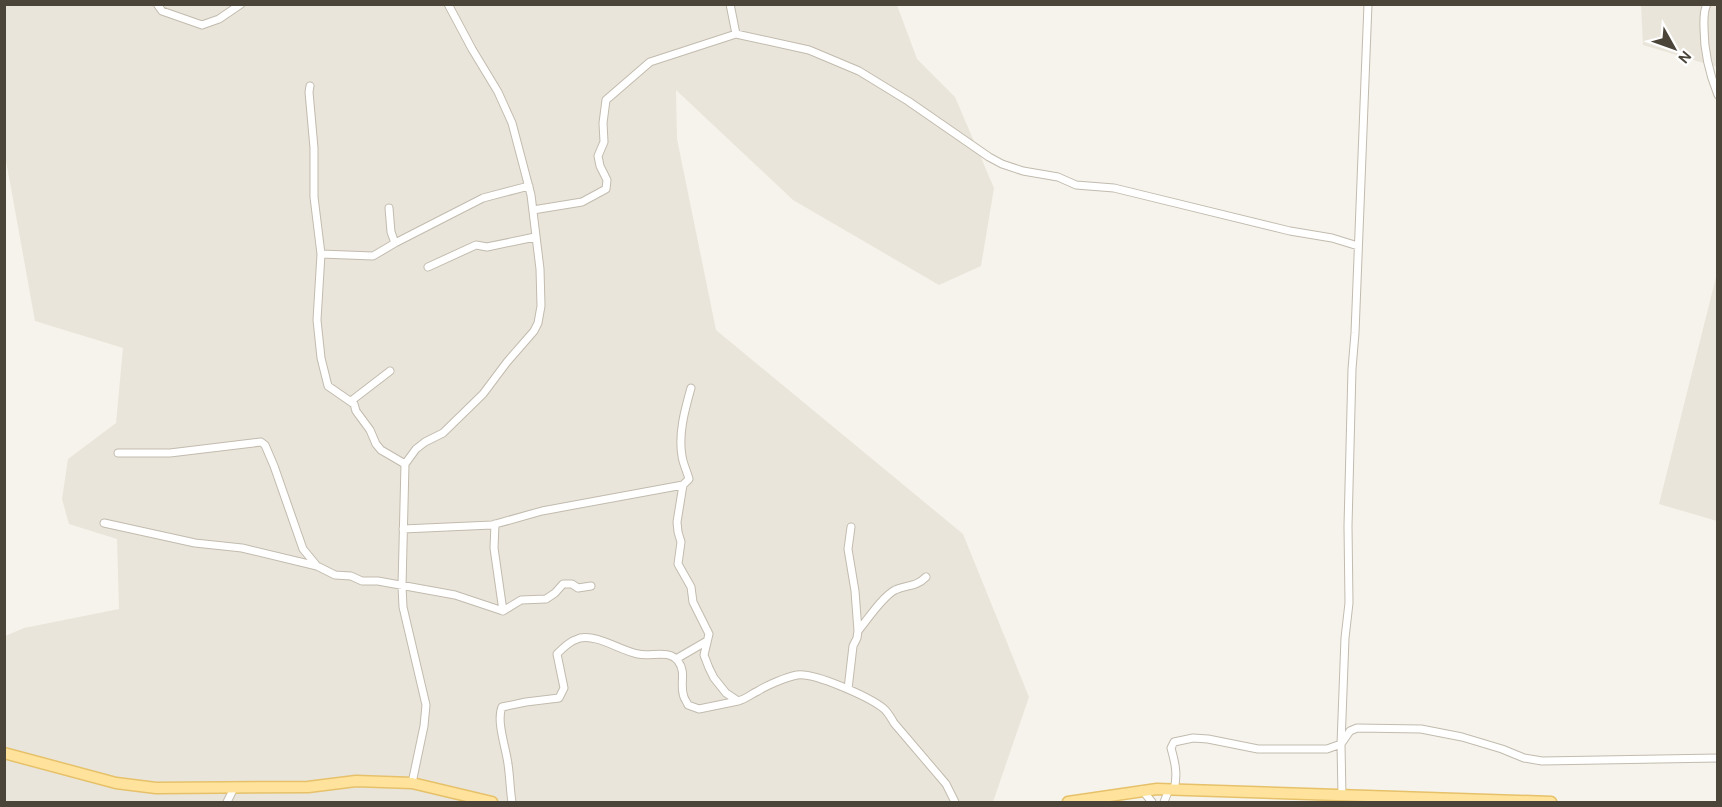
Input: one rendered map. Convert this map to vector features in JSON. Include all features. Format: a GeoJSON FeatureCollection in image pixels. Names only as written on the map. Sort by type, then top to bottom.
{"type":"FeatureCollection","features":[{"type":"Feature","properties":{"kind":"main road"},"geometry":{"type":"LineString","coordinates":[[4,753],[116,783],[156,789],[308,787],[356,781],[412,783],[492,802]]}},
{"type":"Feature","properties":{"kind":"main road"},"geometry":{"type":"LineString","coordinates":[[1068,802],[1142,790],[1172,789],[1391,800],[1551,802]]}},
{"type":"Feature","properties":{"kind":"street"},"geometry":{"type":"LineString","coordinates":[[157,4],[162,11],[202,25],[219,19],[241,4]]}},
{"type":"Feature","properties":{"kind":"street"},"geometry":{"type":"LineString","coordinates":[[412,783],[426,705],[403,607],[405,464],[416,449],[424,442],[443,433],[483,394],[534,332],[541,306],[540,269],[533,210],[512,123],[506,108],[448,4]]}},
{"type":"Feature","properties":{"kind":"street"},"geometry":{"type":"LineString","coordinates":[[730,4],[736,34]]}},
{"type":"Feature","properties":{"kind":"street"},"geometry":{"type":"LineString","coordinates":[[1342,796],[1341,744],[1345,638],[1349,603],[1348,526],[1352,369],[1368,4]]}},
{"type":"Feature","properties":{"kind":"street"},"geometry":{"type":"LineString","coordinates":[[1707,4],[1704,12],[1704,47],[1709,73],[1718,95]]}},
{"type":"Feature","properties":{"kind":"street"},"geometry":{"type":"LineString","coordinates":[[533,210],[582,202],[606,189],[608,180],[600,166],[598,156],[604,142],[603,123],[606,100],[650,62],[736,34],[809,50],[859,70],[1002,164],[1023,171],[1058,177],[1076,185],[1114,188],[1358,246]]}},
{"type":"Feature","properties":{"kind":"street"},"geometry":{"type":"LineString","coordinates":[[310,86],[314,197],[321,254],[317,320],[321,358],[328,386],[354,404],[356,411],[381,450],[405,464]]}},
{"type":"Feature","properties":{"kind":"street"},"geometry":{"type":"LineString","coordinates":[[321,254],[373,256],[483,198],[529,186]]}},
{"type":"Feature","properties":{"kind":"street"},"geometry":{"type":"LineString","coordinates":[[389,208],[391,232],[395,243]]}},
{"type":"Feature","properties":{"kind":"street"},"geometry":{"type":"LineString","coordinates":[[428,267],[476,245],[487,247],[536,237]]}},
{"type":"Feature","properties":{"kind":"street"},"geometry":{"type":"LineString","coordinates":[[351,401],[390,370]]}},
{"type":"Feature","properties":{"kind":"street"},"geometry":{"type":"LineString","coordinates":[[403,529],[495,524],[542,511],[683,485],[689,479],[681,455],[681,441],[691,388]]}},
{"type":"Feature","properties":{"kind":"street"},"geometry":{"type":"LineString","coordinates":[[118,453],[170,453],[261,442],[265,445],[274,466],[303,549],[317,566]]}},
{"type":"Feature","properties":{"kind":"street"},"geometry":{"type":"LineString","coordinates":[[683,485],[677,522],[681,542],[678,564],[691,586],[693,602],[709,634],[704,655],[714,678],[726,693],[738,702]]}},
{"type":"Feature","properties":{"kind":"street"},"geometry":{"type":"LineString","coordinates":[[104,523],[195,543],[242,549],[317,566],[335,574],[351,576],[362,581],[455,595],[503,611],[521,600],[546,599],[563,584],[572,584],[578,588],[591,586]]}},
{"type":"Feature","properties":{"kind":"street"},"geometry":{"type":"LineString","coordinates":[[495,524],[494,548],[503,611]]}},
{"type":"Feature","properties":{"kind":"street"},"geometry":{"type":"LineString","coordinates":[[848,689],[853,646],[858,631],[855,591],[848,549],[851,527]]}},
{"type":"Feature","properties":{"kind":"street"},"geometry":{"type":"LineString","coordinates":[[858,631],[886,597],[895,590],[921,583],[926,577]]}},
{"type":"Feature","properties":{"kind":"street"},"geometry":{"type":"LineString","coordinates":[[512,802],[500,717],[501,709],[526,702],[559,698],[564,688],[557,654],[567,644],[579,638],[588,637],[641,655],[670,655],[676,659],[683,670],[683,696],[688,705],[699,709],[738,702],[758,690],[796,675],[816,677],[848,689],[887,712],[946,784],[955,802]]}},
{"type":"Feature","properties":{"kind":"street"},"geometry":{"type":"LineString","coordinates":[[676,659],[707,641]]}},
{"type":"Feature","properties":{"kind":"street"},"geometry":{"type":"LineString","coordinates":[[1164,802],[1176,782],[1171,748],[1174,742],[1193,738],[1258,749],[1317,750],[1341,744],[1350,731],[1357,728],[1421,729],[1542,761],[1718,758]]}},
{"type":"Feature","properties":{"kind":"street"},"geometry":{"type":"LineString","coordinates":[[227,802],[234,788]]}},
{"type":"Feature","properties":{"kind":"street"},"geometry":{"type":"LineString","coordinates":[[1142,790],[1152,802]]}},
{"type":"Feature","properties":{"kind":"shaded area"},"geometry":{"type":"Polygon","coordinates":[[[5,5],[897,5],[917,59],[955,97],[994,188],[981,266],[939,285],[793,200],[676,90],[677,139],[716,330],[963,534],[1029,697],[993,802],[5,802],[5,636],[24,628],[119,609],[117,539],[69,524],[62,499],[68,459],[116,423],[123,348],[35,321],[5,155],[5,5]]]}},
{"type":"Feature","properties":{"kind":"shaded area"},"geometry":{"type":"Polygon","coordinates":[[[1641,5],[1717,5],[1717,67],[1643,45],[1641,5]]]}},
{"type":"Feature","properties":{"kind":"shaded area"},"geometry":{"type":"Polygon","coordinates":[[[1717,273],[1717,521],[1659,504],[1717,273]]]}}]}
